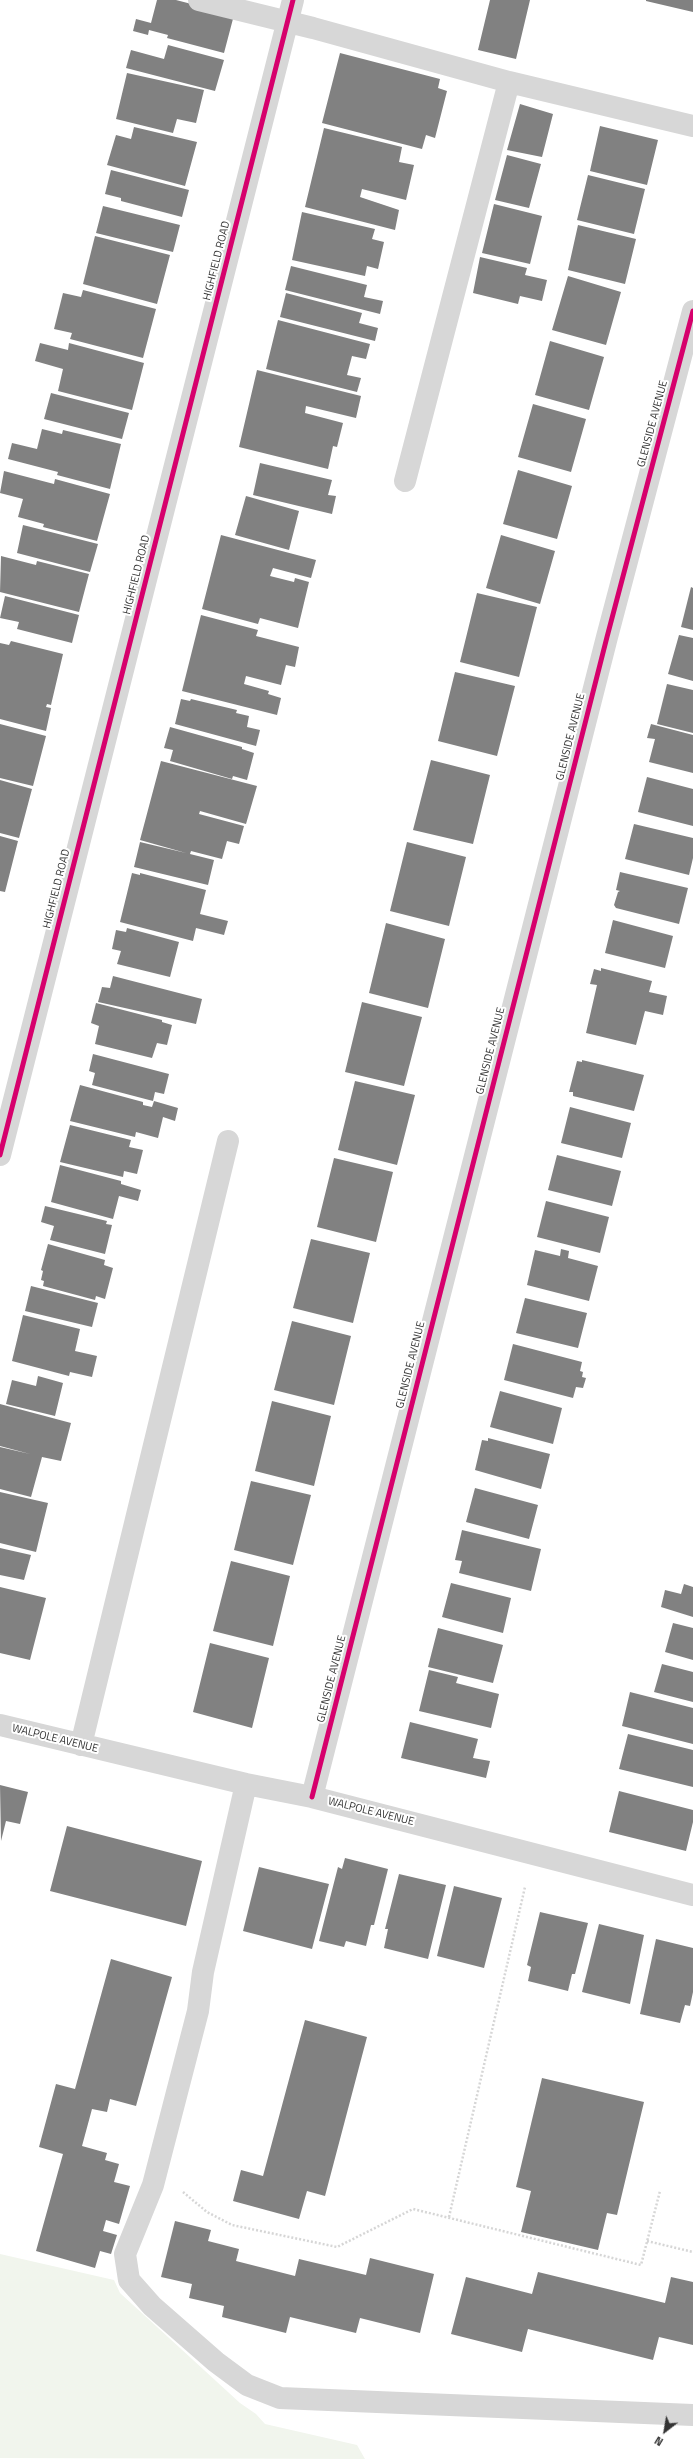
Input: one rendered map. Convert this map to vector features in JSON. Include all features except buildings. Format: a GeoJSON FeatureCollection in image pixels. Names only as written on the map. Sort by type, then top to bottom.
{"type":"FeatureCollection","features":[{"type":"Feature","properties":{"kind":"street"},"geometry":{"type":"LineString","coordinates":[[199,0],[288,22],[509,82],[693,126]]}},
{"type":"Feature","properties":{"kind":"street","name":"HIGHFIELD ROAD"},"geometry":{"type":"LineString","coordinates":[[0,1155],[293,0]]}},
{"type":"Feature","properties":{"kind":"street"},"geometry":{"type":"LineString","coordinates":[[405,481],[509,82]]}},
{"type":"Feature","properties":{"kind":"street","name":"GLENSIDE AVENUE"},"geometry":{"type":"LineString","coordinates":[[312,1797],[601,660],[693,311]]}},
{"type":"Feature","properties":{"kind":"street"},"geometry":{"type":"LineString","coordinates":[[81,1745],[228,1141]]}},
{"type":"Feature","properties":{"kind":"street","name":"WALPOLE AVENUE"},"geometry":{"type":"LineString","coordinates":[[0,1725],[246,1784],[312,1797],[693,1895]]}},
{"type":"Feature","properties":{"kind":"street"},"geometry":{"type":"LineString","coordinates":[[246,1784],[203,1972],[198,2011],[153,2185],[125,2254],[129,2280],[152,2306],[216,2362],[247,2385],[280,2398],[693,2414]]}},
{"type":"Feature","properties":{"kind":"path"},"geometry":{"type":"LineString","coordinates":[[449,2217],[525,1887]]}},
{"type":"Feature","properties":{"kind":"path"},"geometry":{"type":"LineString","coordinates":[[181,2190],[207,2212],[232,2225],[337,2247],[413,2208],[641,2265],[660,2191]]}},
{"type":"Feature","properties":{"kind":"path"},"geometry":{"type":"LineString","coordinates":[[647,2240],[693,2252]]}},
{"type":"Feature","properties":{"kind":"shaded area"},"geometry":{"type":"Polygon","coordinates":[[[0,2254],[114,2280],[120,2293],[240,2403],[256,2414],[265,2424],[357,2445],[365,2459],[0,2458],[0,2254]]]}},
{"type":"Feature","properties":{"kind":"cycle path"},"geometry":{"type":"LineString","coordinates":[[0,1155],[293,0]]}},
{"type":"Feature","properties":{"kind":"cycle path"},"geometry":{"type":"LineString","coordinates":[[312,1797],[607,637],[693,311]]}}]}
